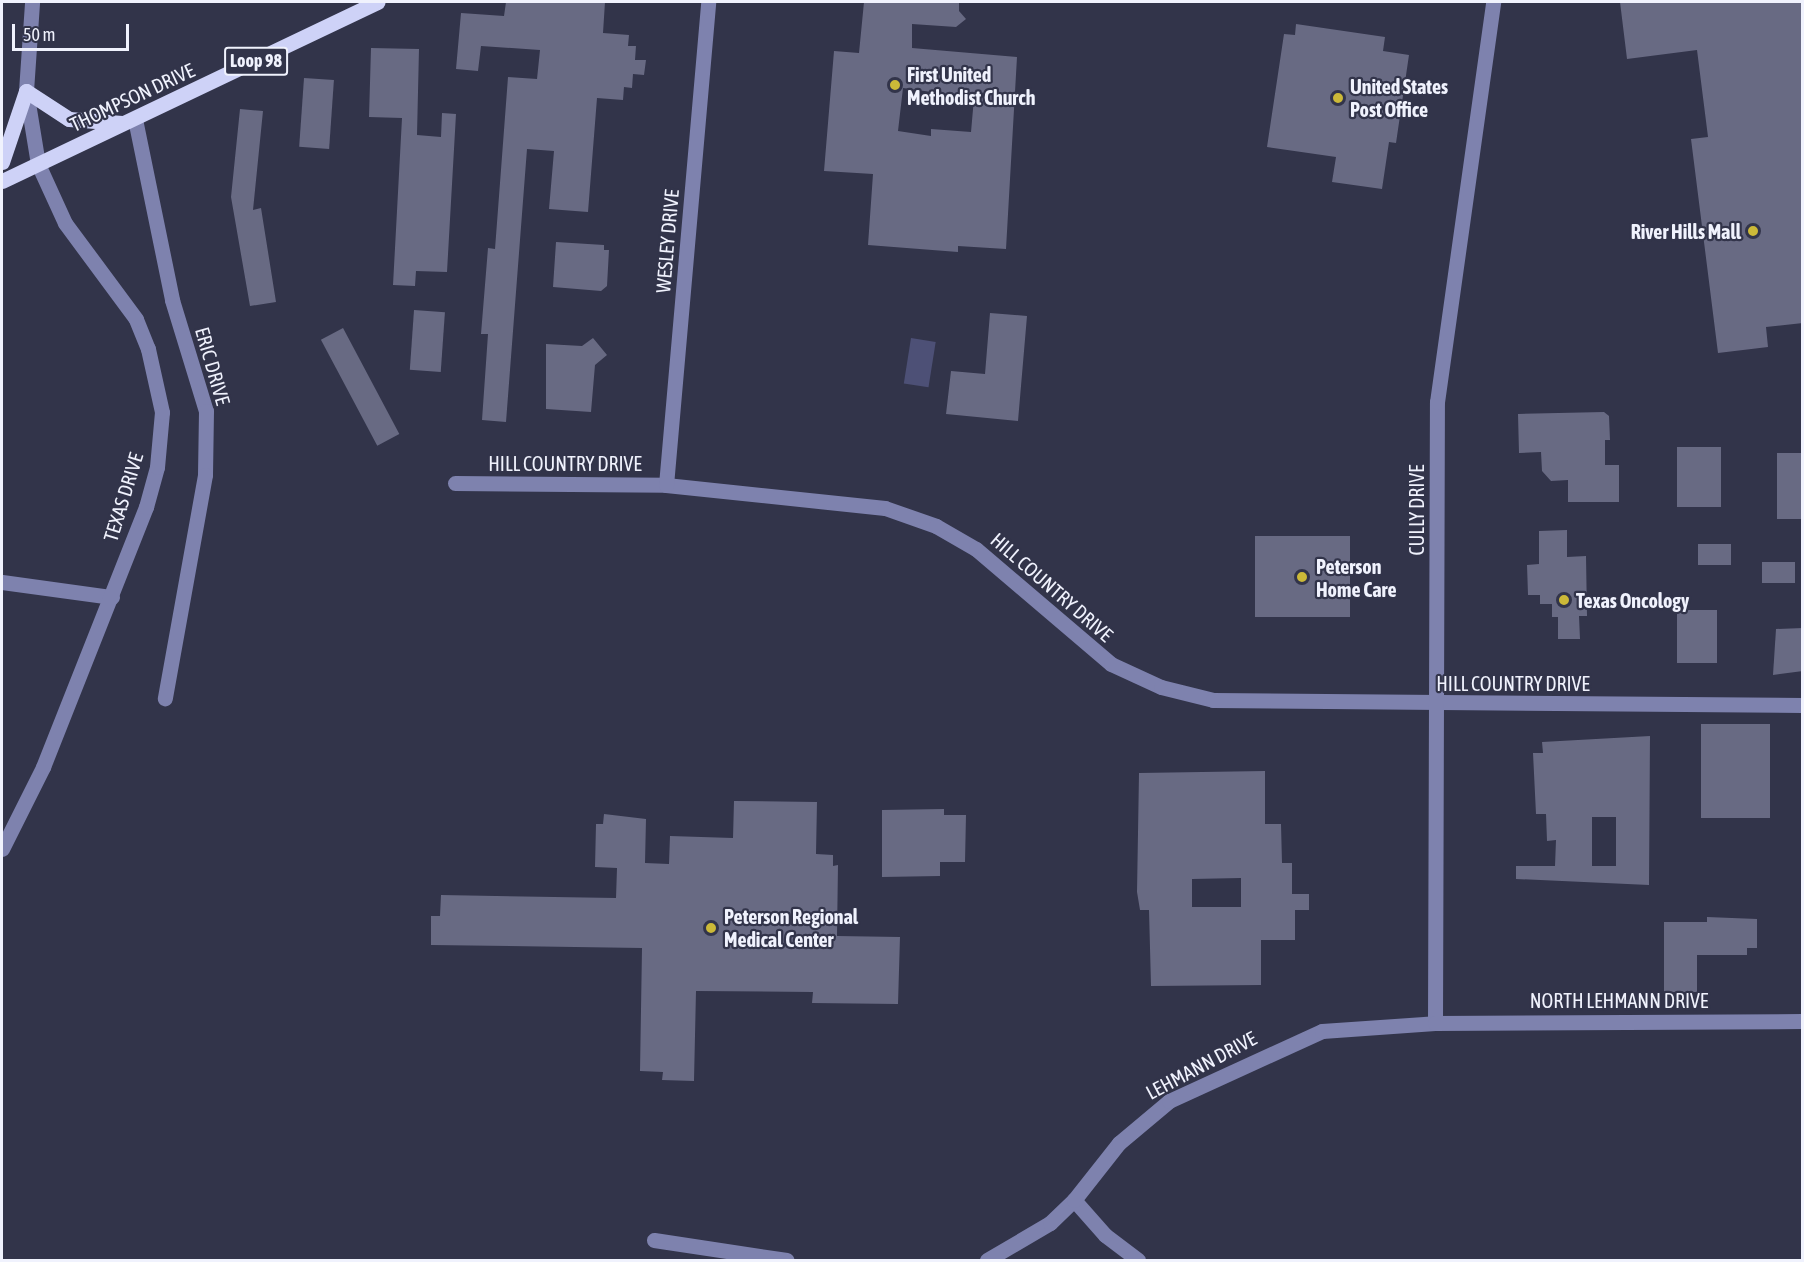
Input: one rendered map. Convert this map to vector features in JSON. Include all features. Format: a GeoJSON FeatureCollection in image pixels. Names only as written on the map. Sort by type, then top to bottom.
{"type":"FeatureCollection","features":[{"type":"Feature","properties":{"kind":"main road","name":"THOMPSON DRIVE"},"geometry":{"type":"LineString","coordinates":[[2,181],[378,2]]}},
{"type":"Feature","properties":{"kind":"main road"},"geometry":{"type":"LineString","coordinates":[[2,162],[26,91],[69,119],[130,121]]}},
{"type":"Feature","properties":{"kind":"street","name":"TEXAS DRIVE"},"geometry":{"type":"LineString","coordinates":[[2,849],[30,798],[112,597],[157,467],[162,412],[158,387],[136,319],[65,223],[38,164],[26,91],[32,2]]}},
{"type":"Feature","properties":{"kind":"street","name":"WESLEY DRIVE"},"geometry":{"type":"LineString","coordinates":[[666,485],[708,2]]}},
{"type":"Feature","properties":{"kind":"street","name":"CULLY DRIVE"},"geometry":{"type":"LineString","coordinates":[[1435,1023],[1437,402],[1493,2]]}},
{"type":"Feature","properties":{"kind":"street","name":"ERIC DRIVE"},"geometry":{"type":"LineString","coordinates":[[130,121],[172,300],[206,411],[205,475],[165,698]]}},
{"type":"Feature","properties":{"kind":"street","name":"HILL COUNTRY DRIVE"},"geometry":{"type":"LineString","coordinates":[[455,483],[666,485],[860,503],[919,519],[976,549],[1102,658],[1133,676],[1186,695],[1245,704],[1803,705]]}},
{"type":"Feature","properties":{"kind":"street"},"geometry":{"type":"LineString","coordinates":[[2,582],[112,597]]}},
{"type":"Feature","properties":{"kind":"street","name":"NORTH LEHMANN DRIVE"},"geometry":{"type":"LineString","coordinates":[[1435,1023],[1803,1021]]}},
{"type":"Feature","properties":{"kind":"street","name":"LEHMANN DRIVE"},"geometry":{"type":"LineString","coordinates":[[987,1260],[1050,1223],[1074,1200],[1143,1120],[1215,1077],[1330,1029],[1435,1023]]}},
{"type":"Feature","properties":{"kind":"street"},"geometry":{"type":"LineString","coordinates":[[1074,1200],[1138,1260]]}},
{"type":"Feature","properties":{"kind":"street"},"geometry":{"type":"LineString","coordinates":[[654,1240],[786,1260]]}},
{"type":"Feature","properties":{"kind":"shaded area"},"geometry":{"type":"Polygon","coordinates":[[[911,338],[936,342],[928,387],[904,383],[911,338]]]}},
{"type":"Feature","properties":{"kind":"building"},"geometry":{"type":"Polygon","coordinates":[[[506,2],[605,2],[603,33],[629,35],[628,46],[636,46],[635,60],[646,60],[644,75],[633,74],[632,88],[624,87],[623,100],[597,98],[588,212],[549,209],[554,151],[527,149],[506,422],[482,420],[488,334],[481,334],[488,248],[495,249],[508,77],[537,79],[540,50],[481,46],[478,71],[456,69],[461,13],[504,16],[506,2]]]}},
{"type":"Feature","properties":{"kind":"building"},"geometry":{"type":"Polygon","coordinates":[[[864,2],[959,2],[959,11],[966,19],[956,27],[912,24],[912,48],[1017,57],[1006,249],[958,246],[958,252],[868,245],[873,174],[824,171],[834,51],[859,53],[864,2]],[[903,88],[898,131],[931,136],[931,129],[971,132],[974,98],[903,88]]]}},
{"type":"Feature","properties":{"kind":"building","name":"River Hills Mall"},"geometry":{"type":"Polygon","coordinates":[[[1620,2],[1803,2],[1803,323],[1766,327],[1768,347],[1718,353],[1691,139],[1708,137],[1697,50],[1627,59],[1620,2]]]}},
{"type":"Feature","properties":{"kind":"building","name":"United States Post Office"},"geometry":{"type":"Polygon","coordinates":[[[1296,24],[1385,37],[1383,51],[1409,55],[1396,143],[1389,142],[1382,189],[1332,182],[1336,157],[1267,147],[1284,34],[1295,35],[1296,24]]]}},
{"type":"Feature","properties":{"kind":"building"},"geometry":{"type":"Polygon","coordinates":[[[371,48],[419,49],[417,135],[441,137],[442,113],[456,114],[447,272],[416,271],[415,286],[393,285],[402,118],[369,117],[371,48]]]}},
{"type":"Feature","properties":{"kind":"building"},"geometry":{"type":"Polygon","coordinates":[[[304,78],[334,80],[329,149],[299,147],[304,78]]]}},
{"type":"Feature","properties":{"kind":"building"},"geometry":{"type":"Polygon","coordinates":[[[240,109],[263,111],[253,210],[261,208],[276,302],[250,306],[231,197],[240,109]]]}},
{"type":"Feature","properties":{"kind":"building"},"geometry":{"type":"Polygon","coordinates":[[[556,242],[604,245],[604,250],[609,250],[607,286],[601,291],[553,287],[556,242]]]}},
{"type":"Feature","properties":{"kind":"building"},"geometry":{"type":"Polygon","coordinates":[[[414,310],[445,312],[441,372],[410,370],[414,310]]]}},
{"type":"Feature","properties":{"kind":"building"},"geometry":{"type":"Polygon","coordinates":[[[990,313],[1027,316],[1018,421],[946,414],[951,371],[985,374],[990,313]]]}},
{"type":"Feature","properties":{"kind":"building"},"geometry":{"type":"Polygon","coordinates":[[[343,328],[399,434],[377,446],[321,340],[343,328]]]}},
{"type":"Feature","properties":{"kind":"building"},"geometry":{"type":"Polygon","coordinates":[[[593,338],[607,355],[595,365],[591,412],[546,409],[546,344],[582,346],[593,338]]]}},
{"type":"Feature","properties":{"kind":"building"},"geometry":{"type":"Polygon","coordinates":[[[1604,412],[1609,416],[1610,440],[1605,440],[1605,465],[1619,465],[1619,502],[1568,502],[1568,480],[1551,481],[1542,471],[1541,452],[1519,453],[1518,414],[1604,412]]]}},
{"type":"Feature","properties":{"kind":"building"},"geometry":{"type":"Polygon","coordinates":[[[1677,447],[1721,447],[1721,507],[1677,507],[1677,447]]]}},
{"type":"Feature","properties":{"kind":"building"},"geometry":{"type":"Polygon","coordinates":[[[1777,453],[1802,453],[1802,519],[1777,519],[1777,453]]]}},
{"type":"Feature","properties":{"kind":"building","name":"Texas Oncology"},"geometry":{"type":"Polygon","coordinates":[[[1567,530],[1567,557],[1586,556],[1587,616],[1579,616],[1580,639],[1558,639],[1558,617],[1552,617],[1552,604],[1540,604],[1540,595],[1528,595],[1527,565],[1539,564],[1539,531],[1567,530]]]}},
{"type":"Feature","properties":{"kind":"building","name":"Peterson Home Care"},"geometry":{"type":"Polygon","coordinates":[[[1255,536],[1350,536],[1350,617],[1255,617],[1255,536]]]}},
{"type":"Feature","properties":{"kind":"building"},"geometry":{"type":"Polygon","coordinates":[[[1698,544],[1731,544],[1731,565],[1698,565],[1698,544]]]}},
{"type":"Feature","properties":{"kind":"building"},"geometry":{"type":"Polygon","coordinates":[[[1762,562],[1795,562],[1795,583],[1762,583],[1762,562]]]}},
{"type":"Feature","properties":{"kind":"building"},"geometry":{"type":"Polygon","coordinates":[[[1677,610],[1717,610],[1717,663],[1677,663],[1677,610]]]}},
{"type":"Feature","properties":{"kind":"building"},"geometry":{"type":"Polygon","coordinates":[[[1803,628],[1803,671],[1773,675],[1776,629],[1803,628]]]}},
{"type":"Feature","properties":{"kind":"building"},"geometry":{"type":"Polygon","coordinates":[[[1701,724],[1770,724],[1770,818],[1701,818],[1701,724]]]}},
{"type":"Feature","properties":{"kind":"building"},"geometry":{"type":"Polygon","coordinates":[[[1650,736],[1649,885],[1516,879],[1516,866],[1555,866],[1556,840],[1547,841],[1546,814],[1536,814],[1533,753],[1543,753],[1542,742],[1650,736]],[[1592,817],[1592,866],[1616,866],[1616,817],[1592,817]]]}},
{"type":"Feature","properties":{"kind":"building"},"geometry":{"type":"Polygon","coordinates":[[[1265,771],[1265,824],[1281,824],[1282,863],[1292,863],[1292,894],[1309,894],[1309,910],[1295,910],[1295,940],[1261,940],[1261,985],[1151,986],[1149,910],[1140,910],[1137,892],[1139,773],[1265,771]],[[1241,878],[1192,879],[1192,907],[1241,907],[1241,878]]]}},
{"type":"Feature","properties":{"kind":"building"},"geometry":{"type":"Polygon","coordinates":[[[734,801],[817,802],[816,854],[833,855],[833,866],[838,865],[837,936],[900,937],[898,1004],[812,1003],[813,992],[696,991],[694,1081],[662,1080],[663,1072],[640,1071],[642,948],[431,945],[431,916],[440,916],[441,895],[616,898],[617,868],[595,867],[596,824],[603,824],[604,814],[646,819],[645,863],[669,864],[670,836],[733,838],[734,801]]]}},
{"type":"Feature","properties":{"kind":"building"},"geometry":{"type":"Polygon","coordinates":[[[944,809],[944,815],[966,815],[965,862],[940,862],[940,876],[882,877],[882,810],[944,809]]]}},
{"type":"Feature","properties":{"kind":"building"},"geometry":{"type":"Polygon","coordinates":[[[1707,917],[1757,919],[1757,948],[1747,948],[1747,955],[1697,955],[1697,992],[1664,992],[1664,922],[1707,922],[1707,917]]]}},
{"type":"Feature","properties":{"kind":"place","name":"First United Methodist Church"},"geometry":{"type":"Point","coordinates":[895,85]}},
{"type":"Feature","properties":{"kind":"place","name":"United States Post Office"},"geometry":{"type":"Point","coordinates":[1338,98]}},
{"type":"Feature","properties":{"kind":"place","name":"River Hills Mall"},"geometry":{"type":"Point","coordinates":[1753,231]}},
{"type":"Feature","properties":{"kind":"place","name":"Peterson Home Care"},"geometry":{"type":"Point","coordinates":[1302,577]}},
{"type":"Feature","properties":{"kind":"place","name":"Texas Oncology"},"geometry":{"type":"Point","coordinates":[1564,600]}},
{"type":"Feature","properties":{"kind":"place","name":"Peterson Regional Medical Center"},"geometry":{"type":"Point","coordinates":[711,928]}}]}
